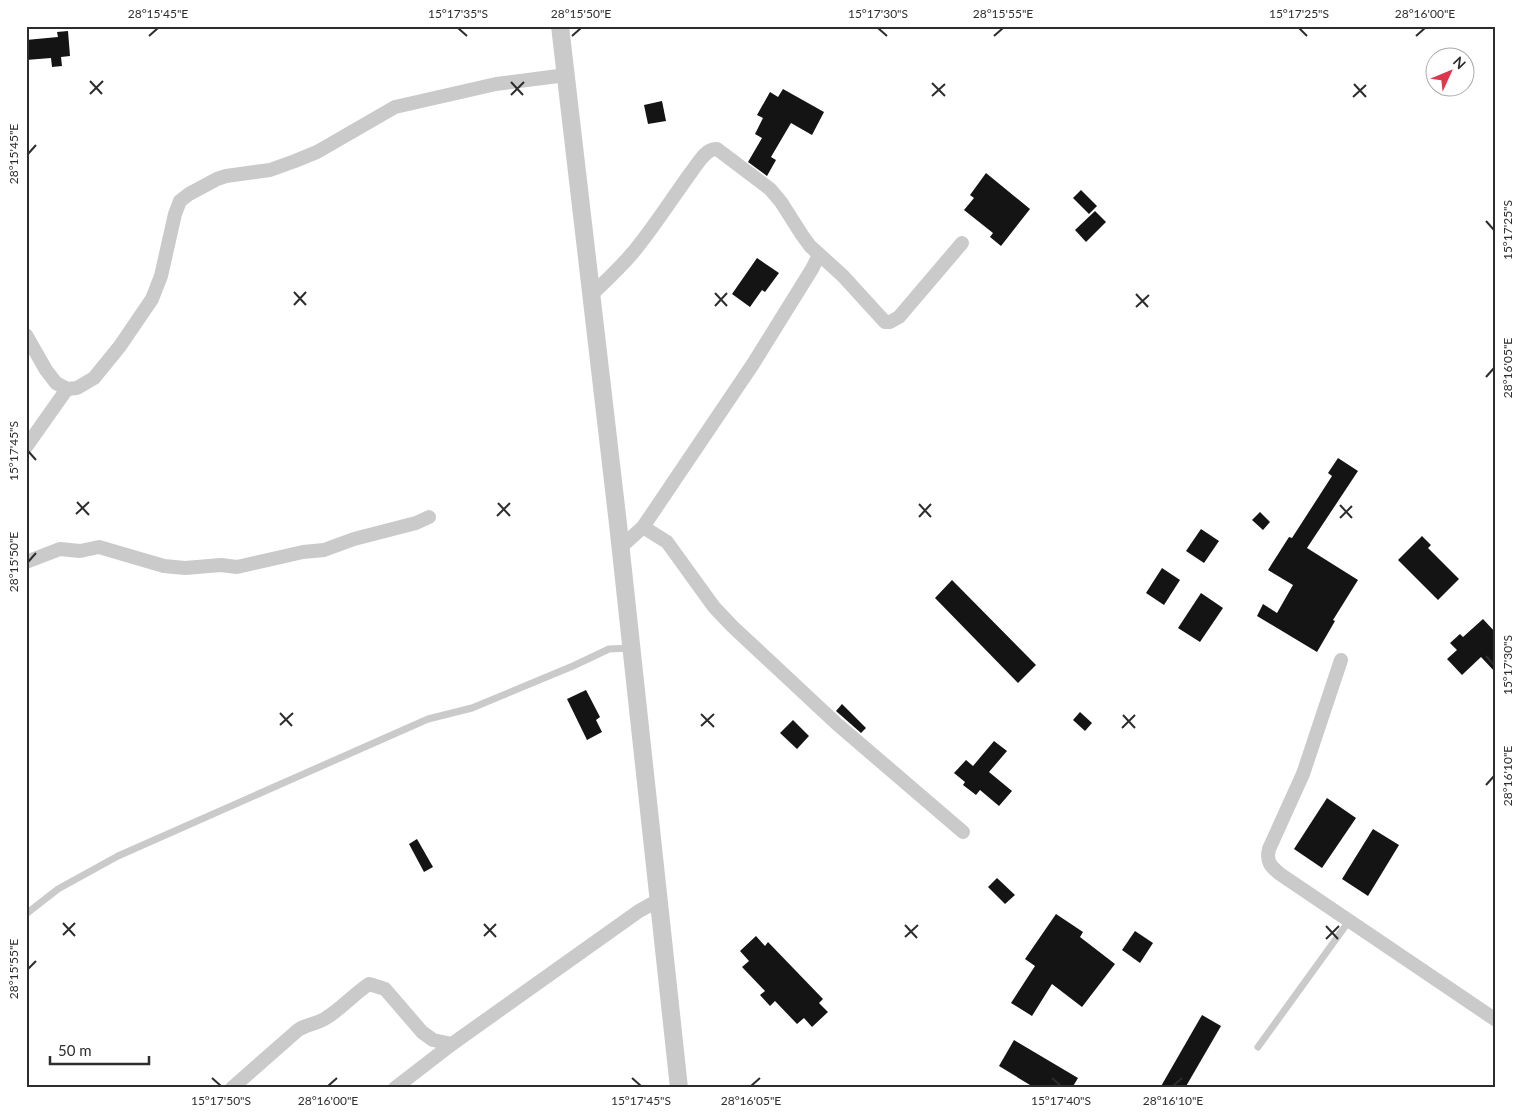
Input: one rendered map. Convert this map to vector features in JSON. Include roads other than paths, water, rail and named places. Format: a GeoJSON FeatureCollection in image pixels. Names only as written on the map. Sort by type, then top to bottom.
{"type":"FeatureCollection","features":[{"type":"Feature","properties":{"kind":"street"},"geometry":{"type":"LineString","coordinates":[[560,26],[621,547],[679,1088]]}},
{"type":"Feature","properties":{"kind":"street"},"geometry":{"type":"LineString","coordinates":[[26,335],[46,370],[56,383],[67,389],[77,388],[94,378],[120,346],[152,299],[161,276],[175,214],[180,201],[189,194],[202,186],[226,176],[270,170],[318,152],[395,106],[496,84],[566,75]]}},
{"type":"Feature","properties":{"kind":"street"},"geometry":{"type":"LineString","coordinates":[[592,294],[618,270],[636,249],[696,165],[712,148],[717,149],[770,189],[781,202],[802,236],[819,255],[843,276],[885,322],[890,322],[899,317],[962,243]]}},
{"type":"Feature","properties":{"kind":"street"},"geometry":{"type":"LineString","coordinates":[[621,547],[643,527],[754,364],[819,255]]}},
{"type":"Feature","properties":{"kind":"street"},"geometry":{"type":"LineString","coordinates":[[26,447],[67,389]]}},
{"type":"Feature","properties":{"kind":"street"},"geometry":{"type":"LineString","coordinates":[[26,562],[60,550],[80,551],[99,548],[164,566],[185,568],[221,565],[237,567],[303,552],[324,550],[354,539],[416,523],[429,517]]}},
{"type":"Feature","properties":{"kind":"street"},"geometry":{"type":"LineString","coordinates":[[643,527],[667,542],[714,607],[733,627],[837,724],[963,832]]}},
{"type":"Feature","properties":{"kind":"street"},"geometry":{"type":"LineString","coordinates":[[1341,660],[1303,774],[1269,849],[1267,859],[1271,867],[1280,874],[1496,1020]]}},
{"type":"Feature","properties":{"kind":"street"},"geometry":{"type":"LineString","coordinates":[[395,1088],[452,1044],[639,911],[659,900]]}},
{"type":"Feature","properties":{"kind":"street"},"geometry":{"type":"LineString","coordinates":[[232,1088],[298,1030],[305,1025],[319,1023],[329,1017],[369,984],[385,989],[422,1032],[434,1040],[452,1044]]}},
{"type":"Feature","properties":{"kind":"lane"},"geometry":{"type":"LineString","coordinates":[[26,914],[58,889],[118,856],[428,719],[472,708],[609,649],[631,648]]}},
{"type":"Feature","properties":{"kind":"lane"},"geometry":{"type":"LineString","coordinates":[[1258,1048],[1349,921]]}}]}
